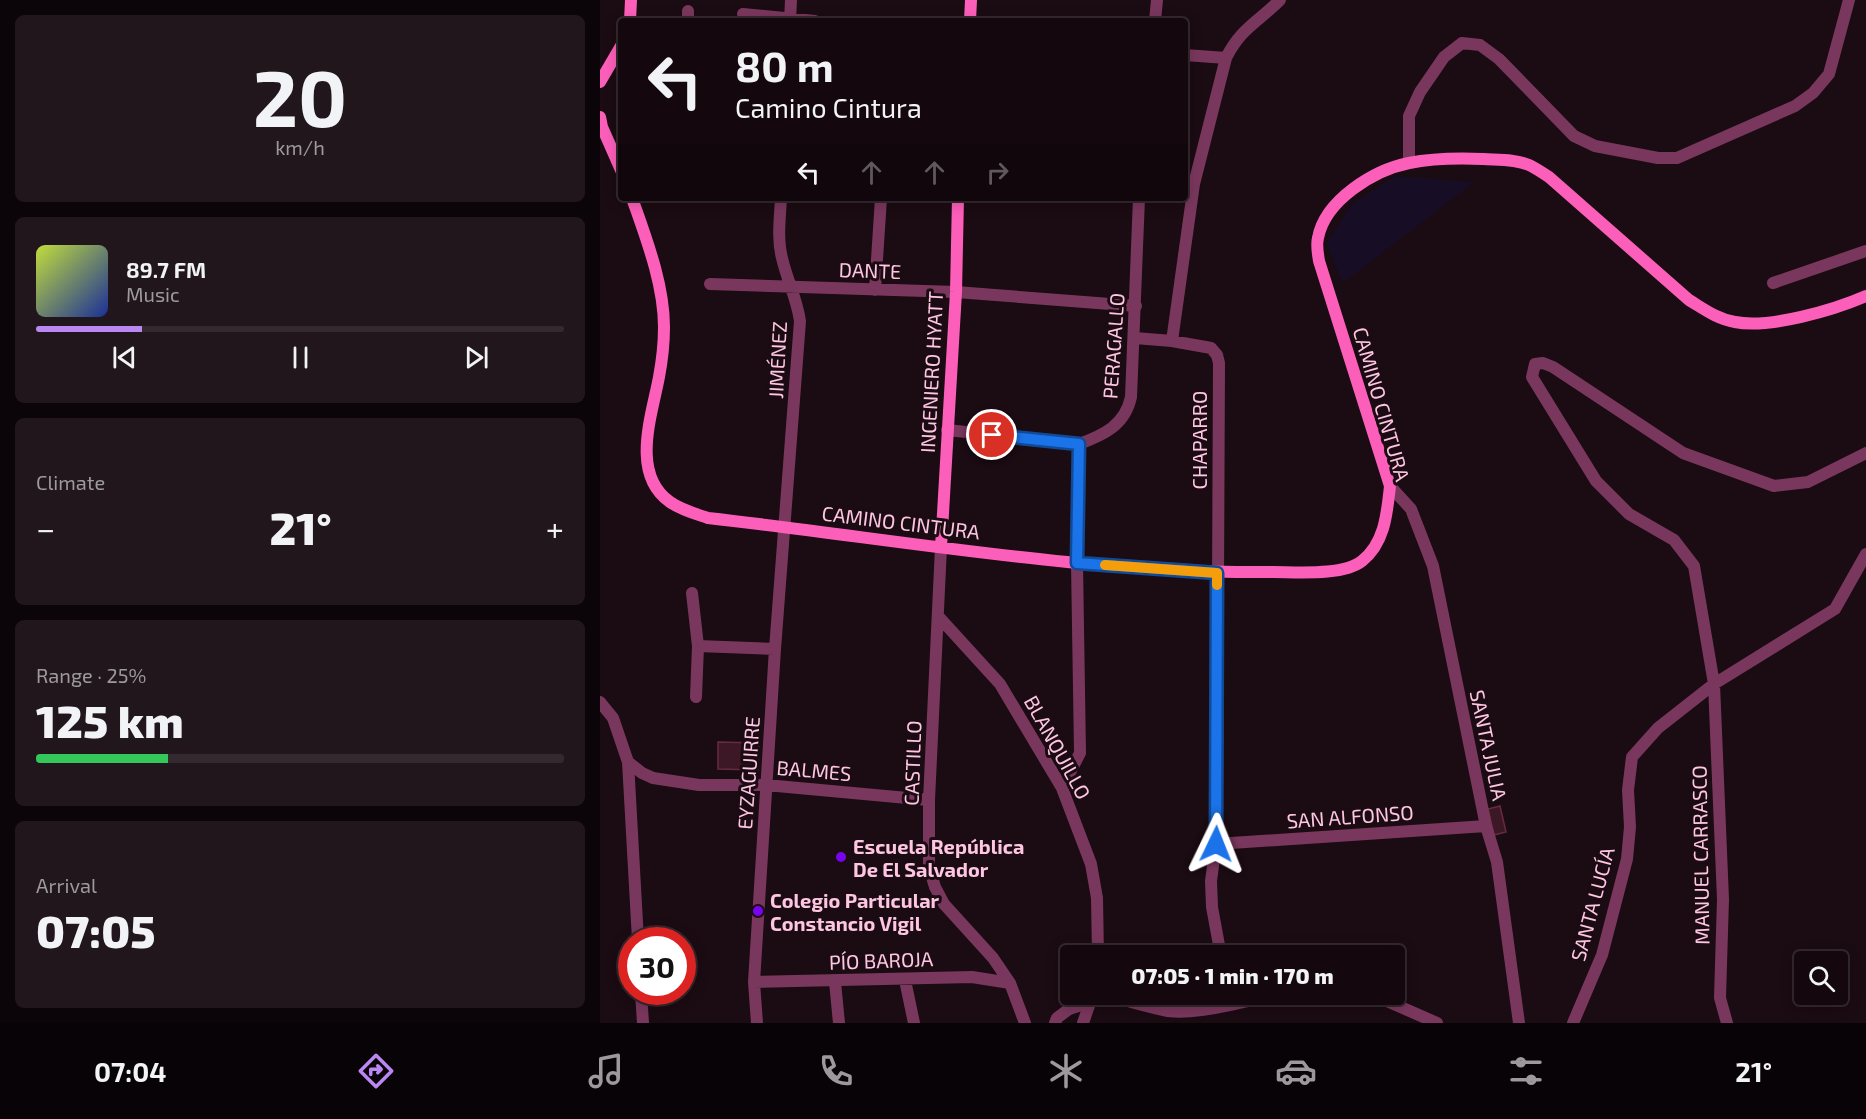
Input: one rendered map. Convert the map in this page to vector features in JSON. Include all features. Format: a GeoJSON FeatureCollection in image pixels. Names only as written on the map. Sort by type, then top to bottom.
{"type":"FeatureCollection","features":[{"type":"Feature","properties":{"kind":"main road"},"geometry":{"type":"LineString","coordinates":[[630,18],[631,0]]}},
{"type":"Feature","properties":{"kind":"main road"},"geometry":{"type":"LineString","coordinates":[[970,18],[971,0]]}},
{"type":"Feature","properties":{"kind":"main road"},"geometry":{"type":"LineString","coordinates":[[600,82],[618,51]]}},
{"type":"Feature","properties":{"kind":"main road"},"geometry":{"type":"LineString","coordinates":[[600,117],[618,163]]}},
{"type":"Feature","properties":{"kind":"main road","name":"CAMINO CINTURA"},"geometry":{"type":"LineString","coordinates":[[633,201],[653,264],[663,316],[661,360],[648,430],[647,453],[650,476],[659,492],[670,502],[708,518],[1077,563],[1217,573],[1313,572],[1343,569],[1362,561],[1377,544],[1387,518],[1390,486],[1319,261],[1317,239],[1326,217],[1340,198],[1360,184],[1390,169],[1409,163],[1455,158],[1509,160],[1528,165],[1549,177],[1689,300],[1712,315],[1734,322],[1758,325],[1840,307],[1866,296]]}},
{"type":"Feature","properties":{"kind":"main road","name":"INGENIERO HYATT"},"geometry":{"type":"LineString","coordinates":[[941,548],[956,292],[958,201]]}},
{"type":"Feature","properties":{"kind":"street"},"geometry":{"type":"LineString","coordinates":[[790,18],[791,0]]}},
{"type":"Feature","properties":{"kind":"street"},"geometry":{"type":"LineString","coordinates":[[1155,18],[1157,0]]}},
{"type":"Feature","properties":{"kind":"street"},"geometry":{"type":"LineString","coordinates":[[1172,341],[1190,184],[1226,58],[1234,41],[1248,26],[1280,0]]}},
{"type":"Feature","properties":{"kind":"street"},"geometry":{"type":"LineString","coordinates":[[1409,163],[1409,116],[1420,92],[1444,57],[1462,43],[1480,45],[1499,59],[1574,136],[1595,146],[1658,158],[1677,158],[1795,106],[1813,93],[1829,74],[1849,0]]}},
{"type":"Feature","properties":{"kind":"street"},"geometry":{"type":"LineString","coordinates":[[744,14],[775,18]]}},
{"type":"Feature","properties":{"kind":"street"},"geometry":{"type":"LineString","coordinates":[[1188,55],[1226,58]]}},
{"type":"Feature","properties":{"kind":"street","name":"JIMÉNEZ"},"geometry":{"type":"LineString","coordinates":[[781,201],[779,236],[782,258],[797,302],[800,321],[785,526]]}},
{"type":"Feature","properties":{"kind":"street"},"geometry":{"type":"LineString","coordinates":[[874,290],[881,201]]}},
{"type":"Feature","properties":{"kind":"street","name":"PERAGALLO"},"geometry":{"type":"LineString","coordinates":[[1079,444],[1101,437],[1115,427],[1128,410],[1135,338],[1139,201]]}},
{"type":"Feature","properties":{"kind":"street"},"geometry":{"type":"LineString","coordinates":[[1773,283],[1866,251]]}},
{"type":"Feature","properties":{"kind":"street","name":"DANTE"},"geometry":{"type":"LineString","coordinates":[[710,284],[956,292],[1136,306]]}},
{"type":"Feature","properties":{"kind":"street","name":"CHAPARRO"},"geometry":{"type":"LineString","coordinates":[[1135,338],[1172,341],[1211,348],[1217,355],[1219,363],[1217,573]]}},
{"type":"Feature","properties":{"kind":"street","name":"MANUEL CARRASCO"},"geometry":{"type":"LineString","coordinates":[[1727,1023],[1720,998],[1723,899],[1714,684],[1694,566],[1674,540],[1629,514],[1596,481],[1532,378],[1535,364],[1543,363],[1553,368],[1683,453],[1774,486],[1808,482],[1866,453]]}},
{"type":"Feature","properties":{"kind":"street"},"geometry":{"type":"LineString","coordinates":[[947,429],[1079,444],[1077,563],[1080,753],[1062,788]]}},
{"type":"Feature","properties":{"kind":"street","name":"SANTA JULIA"},"geometry":{"type":"LineString","coordinates":[[1390,486],[1411,509],[1433,566],[1486,826],[1497,862],[1519,1023]]}},
{"type":"Feature","properties":{"kind":"street","name":"EYZAGUIRRE"},"geometry":{"type":"LineString","coordinates":[[757,1023],[754,982],[785,526]]}},
{"type":"Feature","properties":{"kind":"street","name":"CASTILLO"},"geometry":{"type":"LineString","coordinates":[[941,548],[929,800],[929,867],[935,887],[944,904],[993,958],[1010,983],[1025,1023]]}},
{"type":"Feature","properties":{"kind":"street","name":"SANTA LUCÍA"},"geometry":{"type":"LineString","coordinates":[[1573,1023],[1602,955],[1628,859],[1630,827],[1628,790],[1632,757],[1658,728],[1714,684],[1835,609],[1866,554]]}},
{"type":"Feature","properties":{"kind":"street"},"geometry":{"type":"LineString","coordinates":[[1217,573],[1216,844],[1211,881],[1212,907],[1219,945]]}},
{"type":"Feature","properties":{"kind":"street"},"geometry":{"type":"LineString","coordinates":[[692,592],[698,646],[696,697]]}},
{"type":"Feature","properties":{"kind":"street","name":"BLANQUILLO"},"geometry":{"type":"LineString","coordinates":[[938,616],[1000,684],[1062,788],[1091,864],[1097,898],[1098,945]]}},
{"type":"Feature","properties":{"kind":"street"},"geometry":{"type":"LineString","coordinates":[[698,646],[775,649]]}},
{"type":"Feature","properties":{"kind":"street"},"geometry":{"type":"LineString","coordinates":[[600,702],[613,718],[628,762],[637,927]]}},
{"type":"Feature","properties":{"kind":"street","name":"BALMES"},"geometry":{"type":"LineString","coordinates":[[628,762],[642,773],[671,781],[699,785],[766,785],[929,800]]}},
{"type":"Feature","properties":{"kind":"street","name":"SAN ALFONSO"},"geometry":{"type":"LineString","coordinates":[[1216,844],[1486,826]]}},
{"type":"Feature","properties":{"kind":"street","name":"PÍO BAROJA"},"geometry":{"type":"LineString","coordinates":[[754,982],[835,982],[972,977],[1010,983]]}},
{"type":"Feature","properties":{"kind":"street"},"geometry":{"type":"LineString","coordinates":[[905,980],[914,1023]]}},
{"type":"Feature","properties":{"kind":"street"},"geometry":{"type":"LineString","coordinates":[[835,982],[839,1023]]}},
{"type":"Feature","properties":{"kind":"street"},"geometry":{"type":"LineString","coordinates":[[643,1005],[645,1021]]}},
{"type":"Feature","properties":{"kind":"street"},"geometry":{"type":"LineString","coordinates":[[1056,1020],[1069,1010],[1083,1005]]}},
{"type":"Feature","properties":{"kind":"street"},"geometry":{"type":"LineString","coordinates":[[1083,1023],[1089,1005]]}},
{"type":"Feature","properties":{"kind":"street"},"geometry":{"type":"LineString","coordinates":[[1148,1005],[1170,1011],[1194,1010],[1212,1005]]}},
{"type":"Feature","properties":{"kind":"street"},"geometry":{"type":"LineString","coordinates":[[1396,1005],[1437,1023]]}},
{"type":"Feature","properties":{"kind":"shaded area"},"geometry":{"type":"Polygon","coordinates":[[[1395,176],[1474,182],[1343,283],[1326,243],[1352,204],[1395,176]]]}},
{"type":"Feature","properties":{"kind":"building"},"geometry":{"type":"Polygon","coordinates":[[[718,742],[759,743],[758,770],[718,769],[718,742]]]}},
{"type":"Feature","properties":{"kind":"building"},"geometry":{"type":"Polygon","coordinates":[[[1500,806],[1506,832],[1494,835],[1488,809],[1500,806]]]}},
{"type":"Feature","properties":{"kind":"slow traffic"},"geometry":{"type":"LineString","coordinates":[[1105,565],[1217,573],[1217,585]]}},
{"type":"Feature","properties":{"kind":"place","name":"Escuela República De El Salvador"},"geometry":{"type":"Point","coordinates":[841,857]}},
{"type":"Feature","properties":{"kind":"place","name":"Colegio Particular Constancio Vigil"},"geometry":{"type":"Point","coordinates":[758,911]}},
{"type":"Feature","properties":{"kind":"route"},"geometry":{"type":"LineString","coordinates":[[992,435],[1079,444],[1077,563],[1217,573],[1216,844]]}}]}
